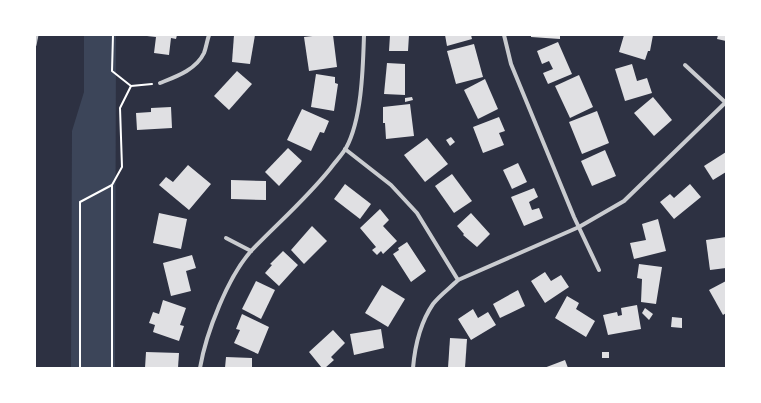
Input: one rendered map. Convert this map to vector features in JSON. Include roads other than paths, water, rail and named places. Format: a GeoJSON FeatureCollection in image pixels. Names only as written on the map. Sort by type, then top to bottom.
{"type":"FeatureCollection","features":[{"type":"Feature","properties":{"kind":"street"},"geometry":{"type":"LineString","coordinates":[[160,83],[178,76],[193,67],[203,54],[209,35]]}},
{"type":"Feature","properties":{"kind":"street"},"geometry":{"type":"LineString","coordinates":[[200,368],[211,325],[236,272],[251,252],[315,188],[346,149],[356,117],[363,80],[364,35]]}},
{"type":"Feature","properties":{"kind":"street"},"geometry":{"type":"LineString","coordinates":[[504,35],[511,64],[579,227],[599,270]]}},
{"type":"Feature","properties":{"kind":"street"},"geometry":{"type":"LineString","coordinates":[[413,368],[415,349],[422,323],[434,303],[458,280],[579,227],[624,201],[726,103],[686,65]]}},
{"type":"Feature","properties":{"kind":"street"},"geometry":{"type":"LineString","coordinates":[[346,149],[391,185],[417,213],[458,280]]}},
{"type":"Feature","properties":{"kind":"street"},"geometry":{"type":"LineString","coordinates":[[226,238],[251,252]]}},
{"type":"Feature","properties":{"kind":"lane"},"geometry":{"type":"LineString","coordinates":[[35,45],[37,35]]}}]}
